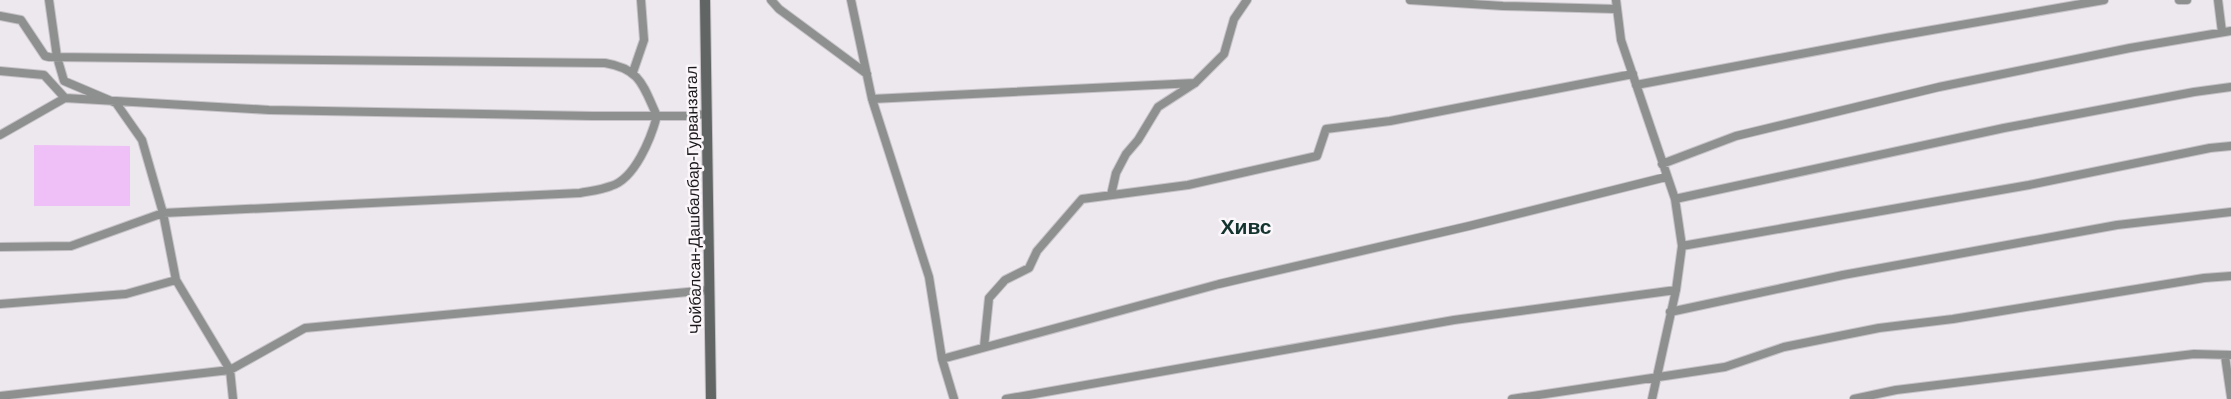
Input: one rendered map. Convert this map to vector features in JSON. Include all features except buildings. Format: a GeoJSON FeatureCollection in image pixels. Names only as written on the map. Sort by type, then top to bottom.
{"type":"FeatureCollection","features":[{"type":"Feature","properties":{"kind":"street"},"geometry":{"type":"LineString","coordinates":[[49,0],[57,57],[64,81],[116,103],[142,140],[163,213],[176,280],[230,370],[233,399]]}},
{"type":"Feature","properties":{"kind":"street"},"geometry":{"type":"LineString","coordinates":[[633,72],[644,40],[640,0]]}},
{"type":"Feature","properties":{"kind":"street","name":"Чойбалсан-Дашбалбар-Гурванзагал"},"geometry":{"type":"LineString","coordinates":[[705,0],[711,399]]}},
{"type":"Feature","properties":{"kind":"street"},"geometry":{"type":"LineString","coordinates":[[771,0],[779,9],[867,74]]}},
{"type":"Feature","properties":{"kind":"street"},"geometry":{"type":"LineString","coordinates":[[851,0],[872,99],[929,277],[942,359],[954,399]]}},
{"type":"Feature","properties":{"kind":"street"},"geometry":{"type":"LineString","coordinates":[[1110,195],[1116,173],[1126,154],[1138,140],[1158,107],[1195,83],[1224,54],[1234,19],[1247,0]]}},
{"type":"Feature","properties":{"kind":"street"},"geometry":{"type":"LineString","coordinates":[[1410,0],[1503,6],[1616,9]]}},
{"type":"Feature","properties":{"kind":"street"},"geometry":{"type":"LineString","coordinates":[[1616,0],[1621,40],[1675,199],[1682,246],[1676,290],[1652,399]]}},
{"type":"Feature","properties":{"kind":"street"},"geometry":{"type":"LineString","coordinates":[[1636,85],[1886,38],[2104,0]]}},
{"type":"Feature","properties":{"kind":"street"},"geometry":{"type":"LineString","coordinates":[[2179,0],[2187,0]]}},
{"type":"Feature","properties":{"kind":"street"},"geometry":{"type":"LineString","coordinates":[[2218,0],[2222,32]]}},
{"type":"Feature","properties":{"kind":"street"},"geometry":{"type":"LineString","coordinates":[[0,16],[21,20],[45,56],[57,57],[605,63],[622,66],[633,72],[644,87],[656,116],[644,151],[630,173],[613,186],[580,192],[163,213],[71,246],[0,247]]}},
{"type":"Feature","properties":{"kind":"street"},"geometry":{"type":"LineString","coordinates":[[1662,164],[1736,136],[1929,90],[2130,48],[2231,31]]}},
{"type":"Feature","properties":{"kind":"street"},"geometry":{"type":"LineString","coordinates":[[0,71],[44,75],[65,98]]}},
{"type":"Feature","properties":{"kind":"street"},"geometry":{"type":"LineString","coordinates":[[984,348],[990,298],[1005,280],[1029,268],[1038,251],[1082,199],[1188,185],[1317,156],[1326,129],[1390,122],[1633,74]]}},
{"type":"Feature","properties":{"kind":"street"},"geometry":{"type":"LineString","coordinates":[[872,99],[1195,83]]}},
{"type":"Feature","properties":{"kind":"street"},"geometry":{"type":"LineString","coordinates":[[1675,199],[2004,128],[2194,92],[2231,87]]}},
{"type":"Feature","properties":{"kind":"street"},"geometry":{"type":"LineString","coordinates":[[0,135],[65,98],[116,103],[269,110],[656,116],[706,114]]}},
{"type":"Feature","properties":{"kind":"street"},"geometry":{"type":"LineString","coordinates":[[1682,246],[2029,185],[2210,148],[2231,146]]}},
{"type":"Feature","properties":{"kind":"street"},"geometry":{"type":"LineString","coordinates":[[942,359],[1219,284],[1469,226],[1666,177]]}},
{"type":"Feature","properties":{"kind":"street"},"geometry":{"type":"LineString","coordinates":[[1670,312],[1843,276],[2117,225],[2231,212]]}},
{"type":"Feature","properties":{"kind":"street"},"geometry":{"type":"LineString","coordinates":[[1512,399],[1725,367],[1784,347],[1879,328],[1953,319],[2204,278],[2231,276]]}},
{"type":"Feature","properties":{"kind":"street"},"geometry":{"type":"LineString","coordinates":[[0,304],[126,294],[176,280]]}},
{"type":"Feature","properties":{"kind":"street"},"geometry":{"type":"LineString","coordinates":[[0,396],[230,370],[305,328],[709,290]]}},
{"type":"Feature","properties":{"kind":"street"},"geometry":{"type":"LineString","coordinates":[[1006,399],[1454,320],[1676,290]]}},
{"type":"Feature","properties":{"kind":"street"},"geometry":{"type":"LineString","coordinates":[[1854,399],[1896,390],[2194,354],[2228,356],[2231,398]]}},
{"type":"Feature","properties":{"kind":"shaded area"},"geometry":{"type":"Polygon","coordinates":[[[34,145],[130,146],[130,206],[34,206],[34,145]]]}},
{"type":"Feature","properties":{"kind":"district","name":"Хивс"},"geometry":{"type":"Point","coordinates":[1246,227]}}]}
